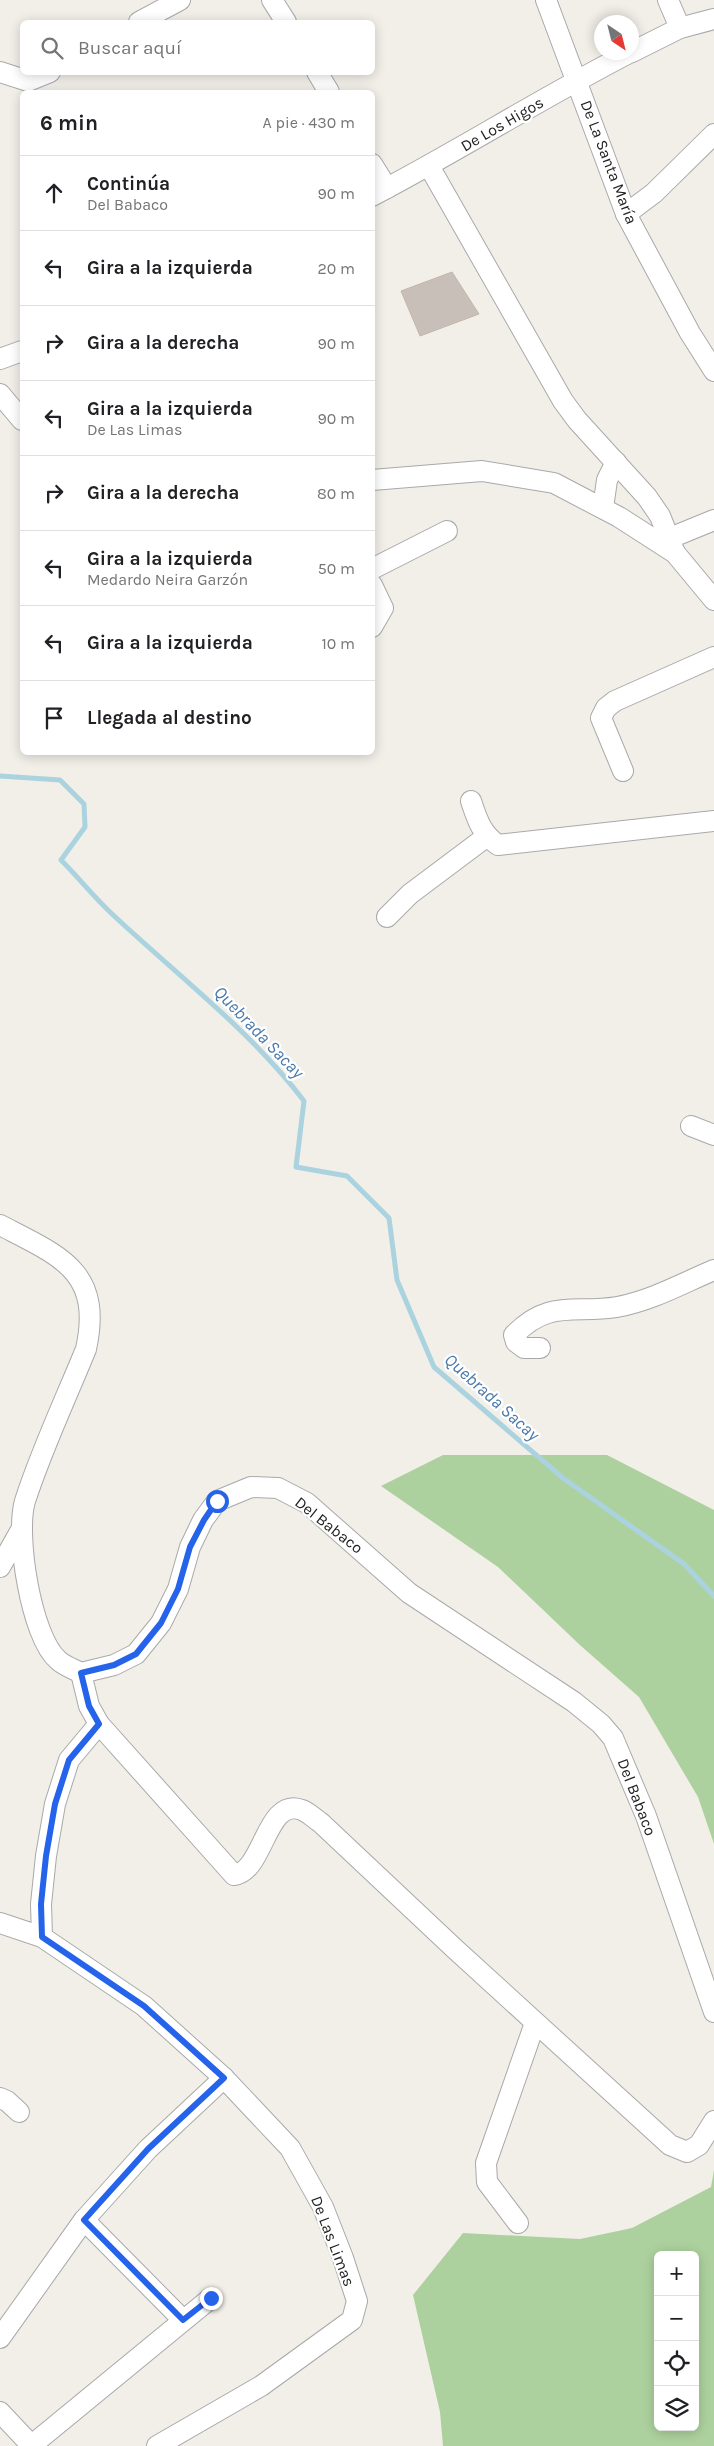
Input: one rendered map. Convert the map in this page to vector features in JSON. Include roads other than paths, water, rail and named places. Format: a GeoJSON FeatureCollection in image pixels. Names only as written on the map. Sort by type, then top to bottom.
{"type":"FeatureCollection","features":[{"type":"Feature","properties":{"kind":"street"},"geometry":{"type":"LineString","coordinates":[[144,20],[180,0]]}},
{"type":"Feature","properties":{"kind":"street"},"geometry":{"type":"LineString","coordinates":[[272,0],[285,20]]}},
{"type":"Feature","properties":{"kind":"street","name":"De La Santa María"},"geometry":{"type":"LineString","coordinates":[[546,0],[626,214],[690,333],[714,371]]}},
{"type":"Feature","properties":{"kind":"street"},"geometry":{"type":"LineString","coordinates":[[668,0],[680,28]]}},
{"type":"Feature","properties":{"kind":"street","name":"De Los Higos"},"geometry":{"type":"LineString","coordinates":[[639,48],[680,28],[714,19]]}},
{"type":"Feature","properties":{"kind":"street","name":"De Los Higos"},"geometry":{"type":"LineString","coordinates":[[380,192],[616,60]]}},
{"type":"Feature","properties":{"kind":"street"},"geometry":{"type":"LineString","coordinates":[[0,72],[20,79],[41,81]]}},
{"type":"Feature","properties":{"kind":"street"},"geometry":{"type":"LineString","coordinates":[[318,75],[328,90]]}},
{"type":"Feature","properties":{"kind":"street"},"geometry":{"type":"LineString","coordinates":[[626,214],[654,193],[714,134]]}},
{"type":"Feature","properties":{"kind":"street"},"geometry":{"type":"LineString","coordinates":[[429,166],[559,394],[577,420],[647,497],[660,516],[673,546],[714,600]]}},
{"type":"Feature","properties":{"kind":"street"},"geometry":{"type":"LineString","coordinates":[[375,174],[380,192]]}},
{"type":"Feature","properties":{"kind":"street"},"geometry":{"type":"LineString","coordinates":[[0,359],[20,352]]}},
{"type":"Feature","properties":{"kind":"street"},"geometry":{"type":"LineString","coordinates":[[0,394],[20,418]]}},
{"type":"Feature","properties":{"kind":"street"},"geometry":{"type":"LineString","coordinates":[[603,508],[607,480],[616,462]]}},
{"type":"Feature","properties":{"kind":"street"},"geometry":{"type":"LineString","coordinates":[[375,480],[482,471],[554,483],[673,546]]}},
{"type":"Feature","properties":{"kind":"street"},"geometry":{"type":"LineString","coordinates":[[673,546],[714,520]]}},
{"type":"Feature","properties":{"kind":"street"},"geometry":{"type":"LineString","coordinates":[[375,567],[447,531]]}},
{"type":"Feature","properties":{"kind":"street"},"geometry":{"type":"LineString","coordinates":[[375,591],[383,608],[375,622]]}},
{"type":"Feature","properties":{"kind":"street"},"geometry":{"type":"LineString","coordinates":[[623,771],[601,718],[606,708],[616,701],[714,657]]}},
{"type":"Feature","properties":{"kind":"street"},"geometry":{"type":"LineString","coordinates":[[471,801],[480,828],[486,837],[498,845],[714,821]]}},
{"type":"Feature","properties":{"kind":"street"},"geometry":{"type":"LineString","coordinates":[[387,916],[410,894],[486,837]]}},
{"type":"Feature","properties":{"kind":"street"},"geometry":{"type":"LineString","coordinates":[[692,1126],[714,1135]]}},
{"type":"Feature","properties":{"kind":"street"},"geometry":{"type":"LineString","coordinates":[[0,1225],[62,1259],[77,1273],[90,1308],[90,1329],[86,1350],[25,1502],[23,1526],[24,1571],[34,1615],[58,1660],[81,1673],[89,1706],[99,1724],[234,1876],[245,1871],[275,1817],[289,1810],[301,1809],[321,1823],[670,2146],[687,2152],[700,2145],[714,2121]]}},
{"type":"Feature","properties":{"kind":"street"},"geometry":{"type":"LineString","coordinates":[[540,1348],[524,1348],[516,1342],[514,1335],[540,1314],[558,1309],[618,1307],[659,1294],[714,1270]]}},
{"type":"Feature","properties":{"kind":"street","name":"Del Babaco"},"geometry":{"type":"LineString","coordinates":[[81,1673],[114,1665],[136,1654],[161,1623],[178,1589],[190,1547],[204,1520],[217,1501],[251,1488],[278,1488],[306,1503],[409,1593],[574,1702],[601,1724],[613,1738],[646,1816],[714,2012]]}},
{"type":"Feature","properties":{"kind":"street"},"geometry":{"type":"LineString","coordinates":[[0,1567],[23,1526]]}},
{"type":"Feature","properties":{"kind":"street"},"geometry":{"type":"LineString","coordinates":[[42,1937],[41,1904],[55,1804],[69,1760],[99,1724]]}},
{"type":"Feature","properties":{"kind":"street","name":"De Las Limas"},"geometry":{"type":"LineString","coordinates":[[0,1923],[42,1937],[144,2006],[224,2078],[290,2148],[324,2207],[356,2301],[352,2320],[261,2386],[157,2446]]}},
{"type":"Feature","properties":{"kind":"street"},"geometry":{"type":"LineString","coordinates":[[518,2223],[487,2182],[486,2162],[535,2023]]}},
{"type":"Feature","properties":{"kind":"street"},"geometry":{"type":"LineString","coordinates":[[0,2338],[84,2220],[148,2149],[224,2078]]}},
{"type":"Feature","properties":{"kind":"street"},"geometry":{"type":"LineString","coordinates":[[0,2098],[7,2100],[18,2112]]}},
{"type":"Feature","properties":{"kind":"street"},"geometry":{"type":"LineString","coordinates":[[84,2220],[183,2320]]}},
{"type":"Feature","properties":{"kind":"street"},"geometry":{"type":"LineString","coordinates":[[0,2412],[32,2446],[211,2298]]}},
{"type":"Feature","properties":{"kind":"waterway","name":"Quebrada Sacay"},"geometry":{"type":"LineString","coordinates":[[0,776],[60,780],[84,804],[85,827],[61,860],[111,913],[236,1026],[283,1075],[304,1101],[296,1167],[347,1176],[389,1218],[397,1280],[434,1367],[563,1478],[684,1564],[714,1596]]}}]}
